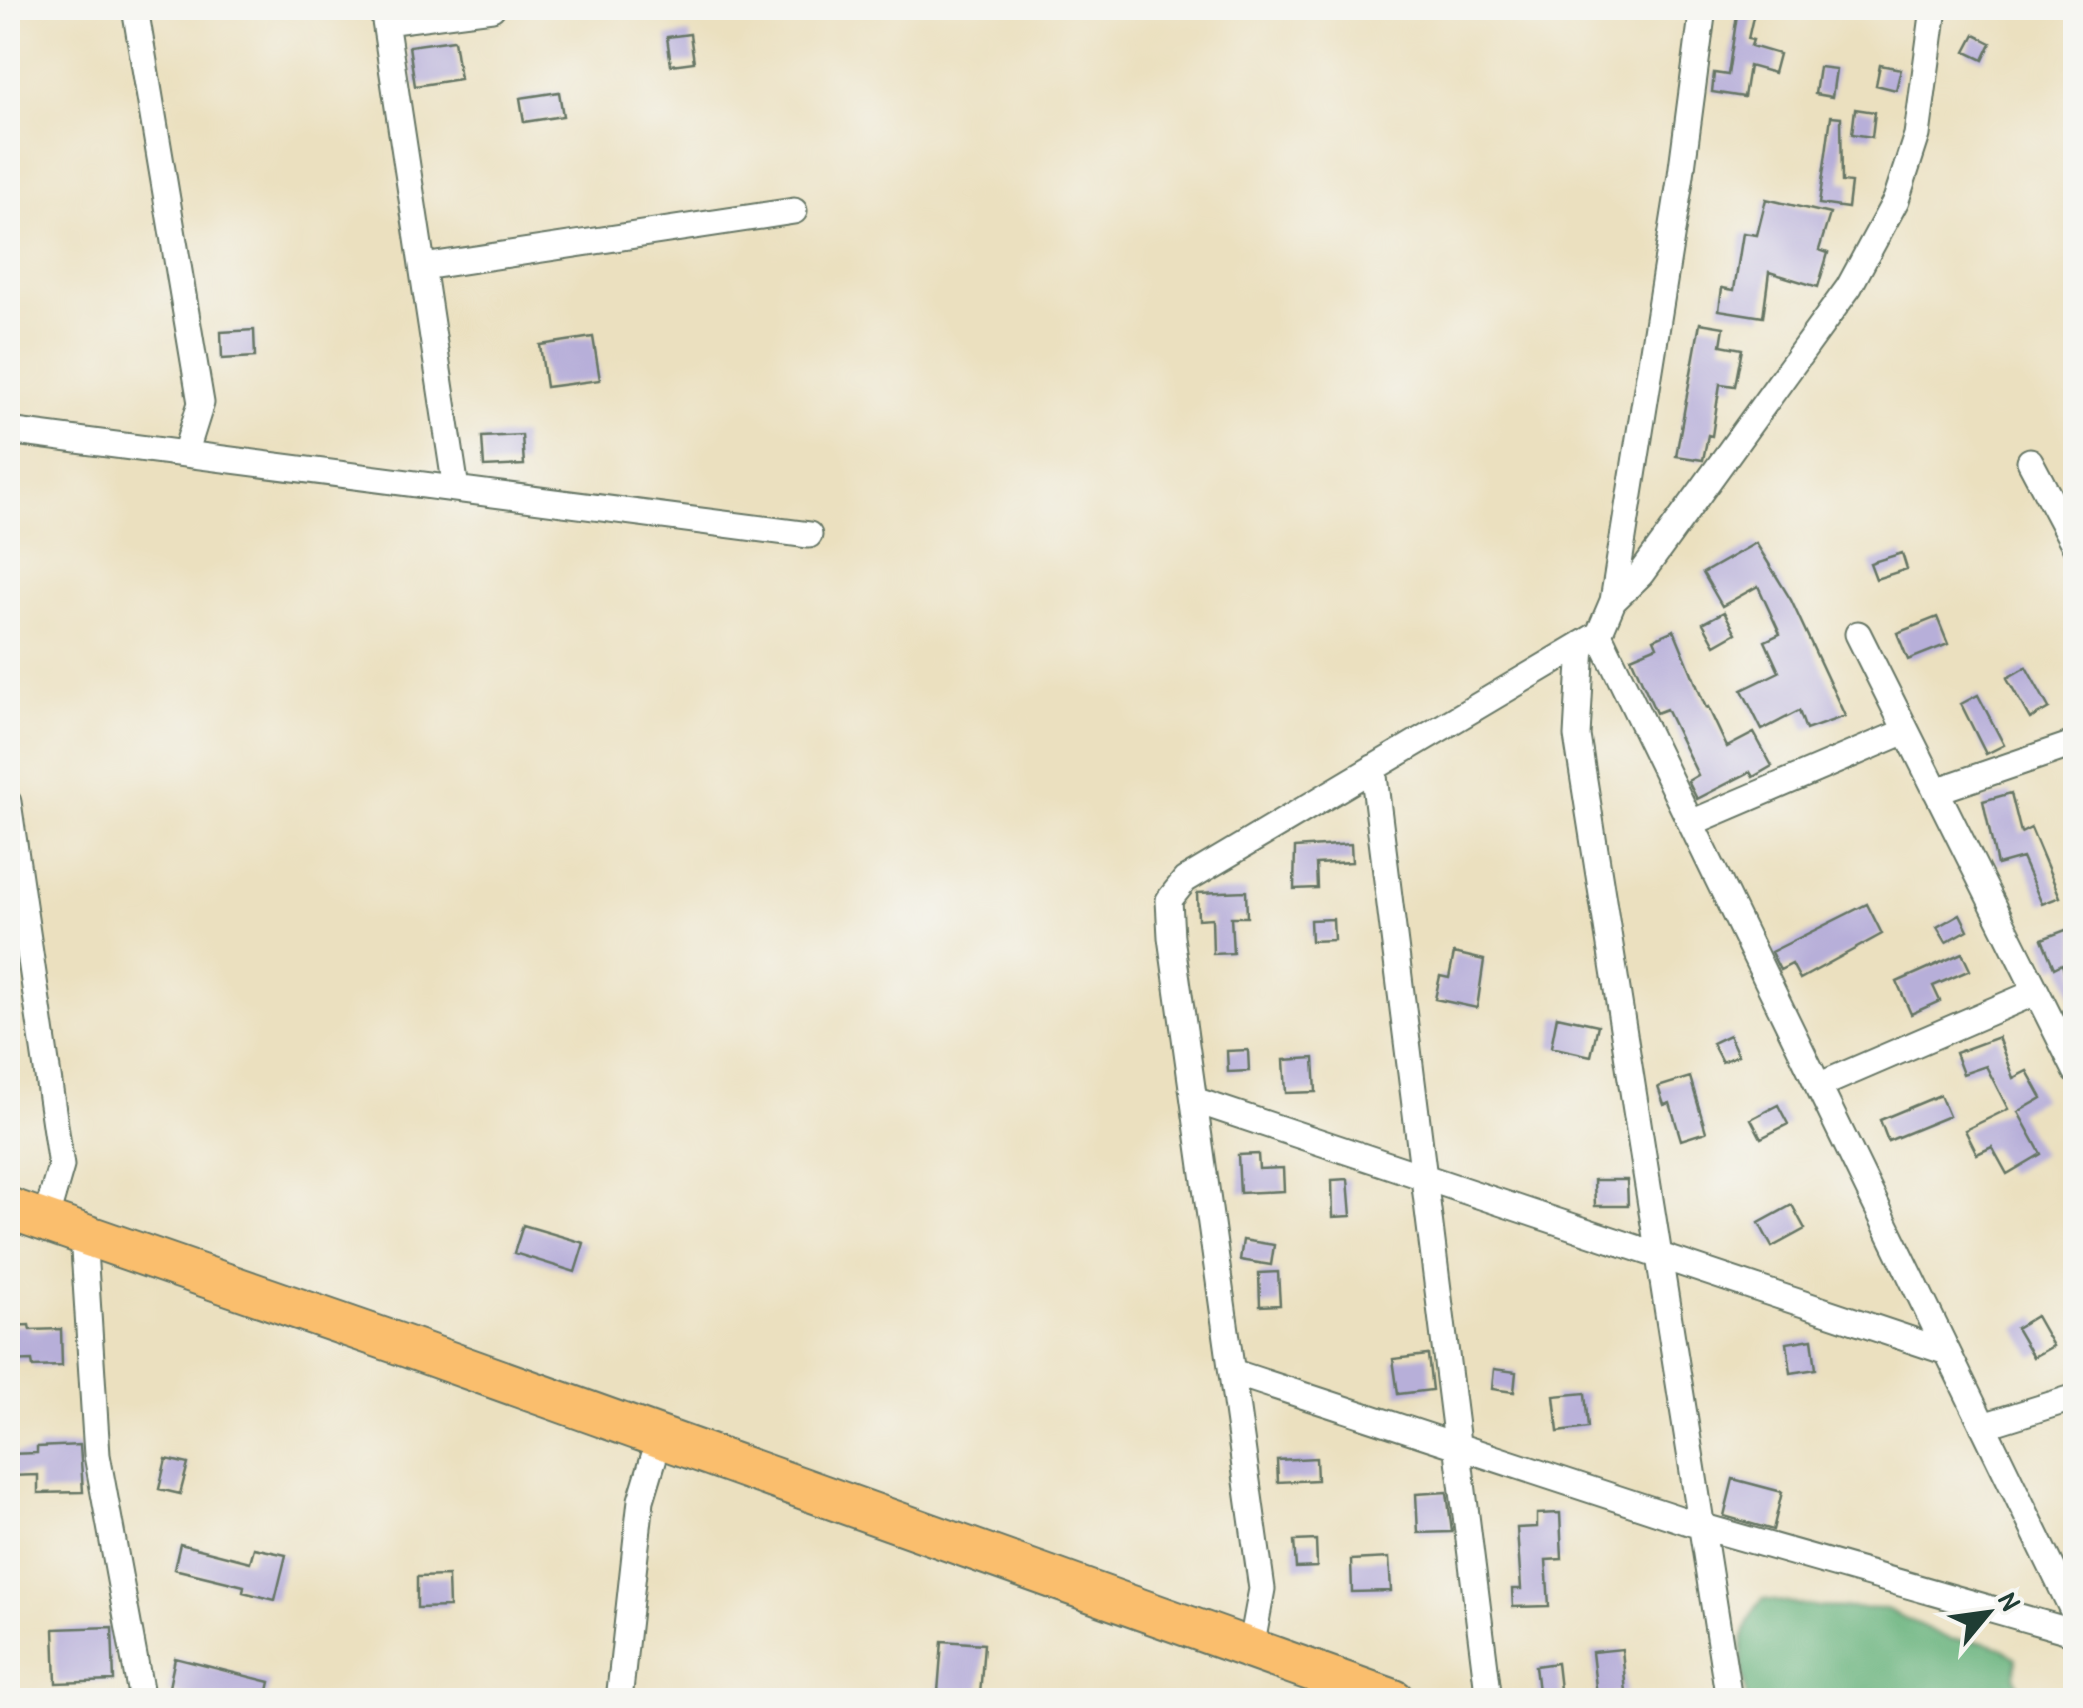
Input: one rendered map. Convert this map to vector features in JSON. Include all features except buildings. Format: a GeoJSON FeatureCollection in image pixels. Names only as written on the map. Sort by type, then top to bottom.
{"type":"FeatureCollection","features":[{"type":"Feature","properties":{"kind":"main road"},"geometry":{"type":"LineString","coordinates":[[8,1208],[1394,1700]]}},
{"type":"Feature","properties":{"kind":"street"},"geometry":{"type":"LineString","coordinates":[[135,8],[201,403],[186,454]]}},
{"type":"Feature","properties":{"kind":"street"},"geometry":{"type":"LineString","coordinates":[[456,489],[384,15],[492,8]]}},
{"type":"Feature","properties":{"kind":"street"},"geometry":{"type":"LineString","coordinates":[[1613,601],[1681,175],[1703,8]]}},
{"type":"Feature","properties":{"kind":"street"},"geometry":{"type":"LineString","coordinates":[[1729,1700],[1577,736],[1591,639],[1613,601],[1641,574],[1858,270],[1896,200],[1916,135],[1934,8]]}},
{"type":"Feature","properties":{"kind":"street"},"geometry":{"type":"LineString","coordinates":[[423,267],[794,211]]}},
{"type":"Feature","properties":{"kind":"street"},"geometry":{"type":"LineString","coordinates":[[8,430],[809,535]]}},
{"type":"Feature","properties":{"kind":"street"},"geometry":{"type":"LineString","coordinates":[[2030,461],[2076,548]]}},
{"type":"Feature","properties":{"kind":"street"},"geometry":{"type":"LineString","coordinates":[[1858,634],[2073,1059]]}},
{"type":"Feature","properties":{"kind":"street"},"geometry":{"type":"LineString","coordinates":[[1251,1649],[1262,1589],[1169,900],[1185,880],[1591,639]]}},
{"type":"Feature","properties":{"kind":"street"},"geometry":{"type":"LineString","coordinates":[[1591,639],[1691,823],[2076,1617]]}},
{"type":"Feature","properties":{"kind":"street"},"geometry":{"type":"LineString","coordinates":[[1691,823],[1906,731]]}},
{"type":"Feature","properties":{"kind":"street"},"geometry":{"type":"LineString","coordinates":[[1936,791],[2076,743]]}},
{"type":"Feature","properties":{"kind":"street"},"geometry":{"type":"LineString","coordinates":[[1373,768],[1489,1700]]}},
{"type":"Feature","properties":{"kind":"street"},"geometry":{"type":"LineString","coordinates":[[8,802],[97,1455],[142,1700]]}},
{"type":"Feature","properties":{"kind":"street"},"geometry":{"type":"LineString","coordinates":[[1818,1086],[2036,992]]}},
{"type":"Feature","properties":{"kind":"street"},"geometry":{"type":"LineString","coordinates":[[1194,1100],[1947,1352]]}},
{"type":"Feature","properties":{"kind":"street"},"geometry":{"type":"LineString","coordinates":[[1232,1372],[1704,1527],[2076,1632]]}},
{"type":"Feature","properties":{"kind":"street"},"geometry":{"type":"LineString","coordinates":[[1983,1426],[2076,1397]]}},
{"type":"Feature","properties":{"kind":"street"},"geometry":{"type":"LineString","coordinates":[[619,1700],[641,1500],[660,1437]]}},
{"type":"Feature","properties":{"kind":"green space"},"geometry":{"type":"Polygon","coordinates":[[[1763,1599],[1816,1607],[1886,1609],[1949,1639],[1986,1642],[2016,1658],[2015,1676],[2021,1692],[2059,1700],[1747,1700],[1742,1660],[1744,1634],[1763,1599]]]}}]}
